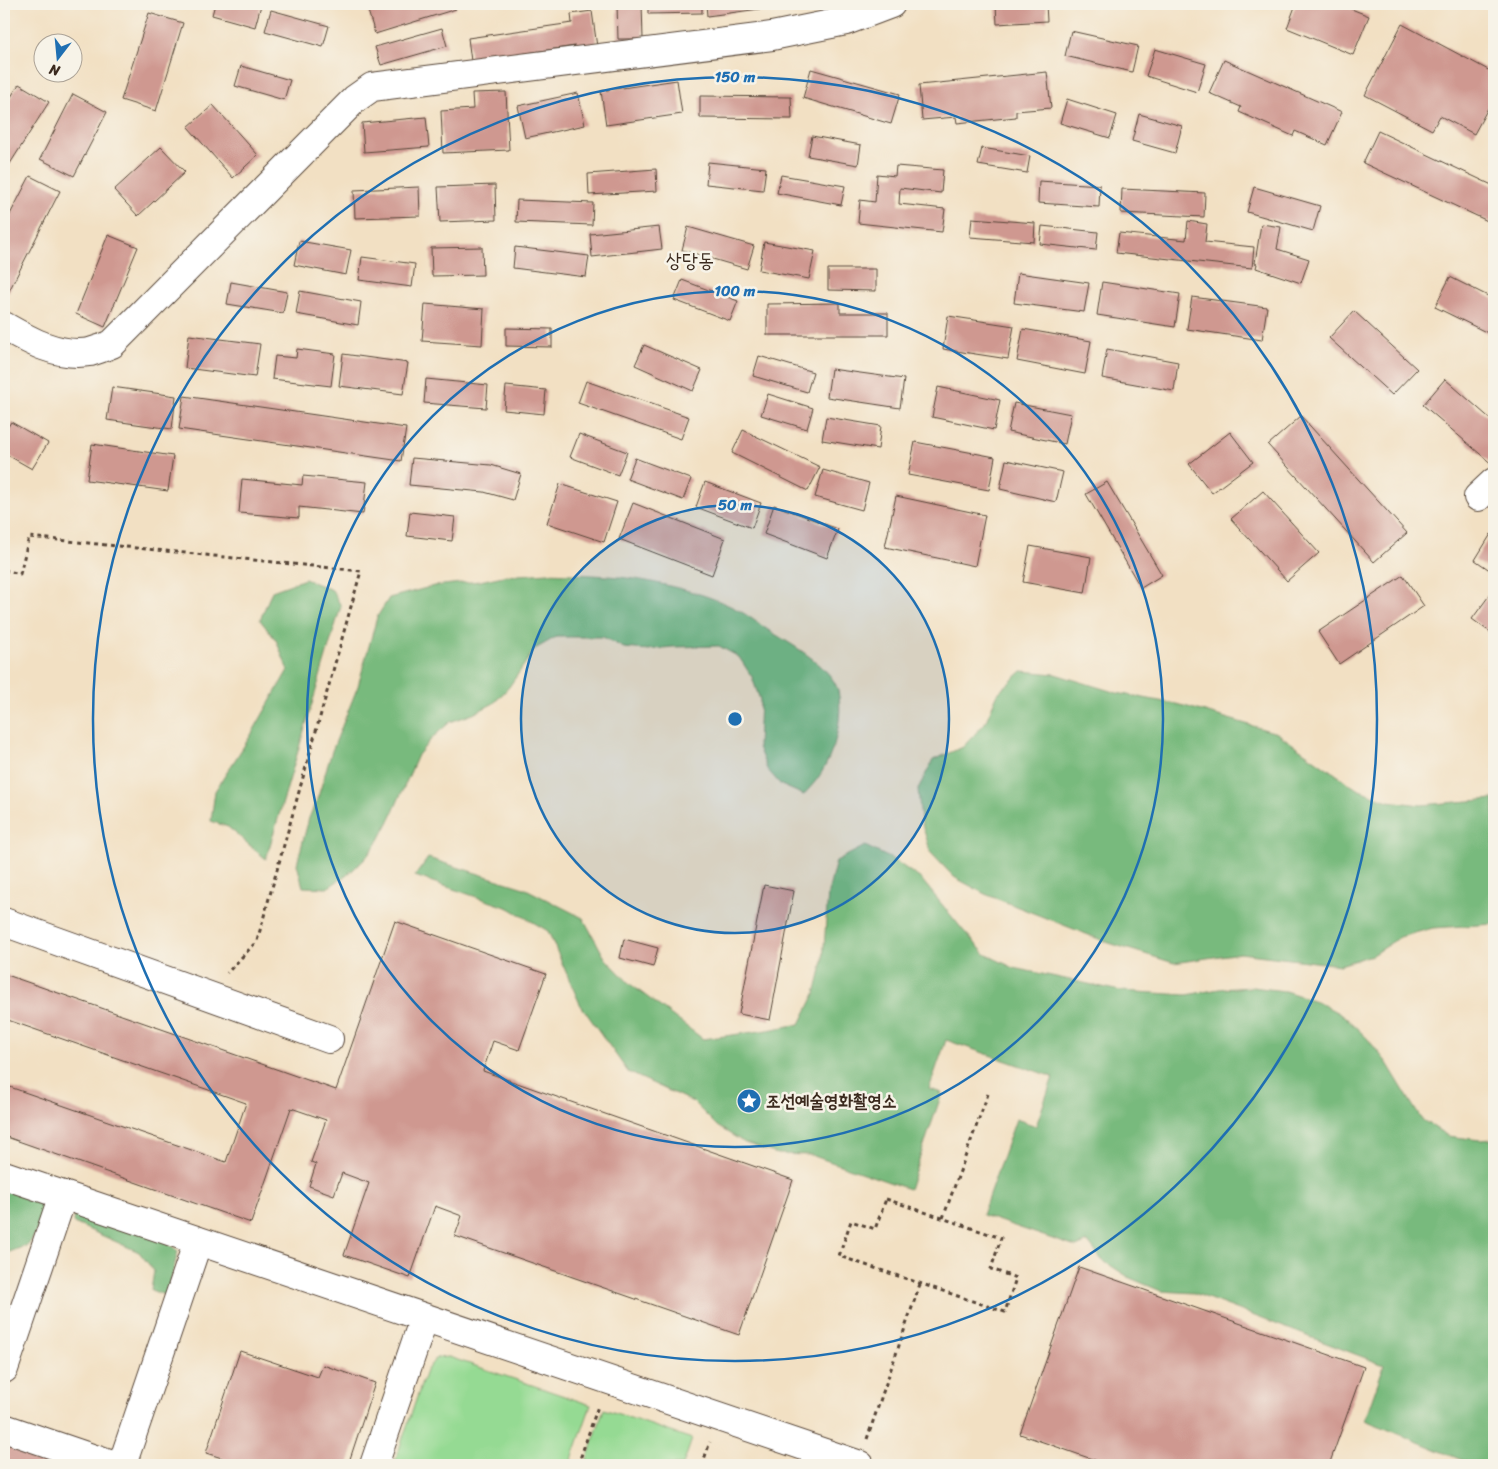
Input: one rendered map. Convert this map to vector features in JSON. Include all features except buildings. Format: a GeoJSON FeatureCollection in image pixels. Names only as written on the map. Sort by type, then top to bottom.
{"type":"FeatureCollection","features":[{"type":"Feature","properties":{"kind":"street"},"geometry":{"type":"LineString","coordinates":[[4,326],[30,342],[52,350],[73,353],[91,352],[112,344],[355,99],[372,87],[772,36],[846,21],[891,4]]}},
{"type":"Feature","properties":{"kind":"street"},"geometry":{"type":"LineString","coordinates":[[4,922],[329,1040]]}},
{"type":"Feature","properties":{"kind":"street"},"geometry":{"type":"LineString","coordinates":[[4,1175],[859,1465]]}},
{"type":"Feature","properties":{"kind":"street"},"geometry":{"type":"LineString","coordinates":[[4,1369],[63,1195]]}},
{"type":"Feature","properties":{"kind":"street"},"geometry":{"type":"LineString","coordinates":[[122,1465],[198,1241]]}},
{"type":"Feature","properties":{"kind":"street"},"geometry":{"type":"LineString","coordinates":[[374,1465],[424,1318]]}},
{"type":"Feature","properties":{"kind":"street"},"geometry":{"type":"LineString","coordinates":[[4,1428],[112,1465]]}},
{"type":"Feature","properties":{"kind":"path"},"geometry":{"type":"LineString","coordinates":[[4,570],[20,574],[30,537],[361,571],[257,941],[206,995]]}},
{"type":"Feature","properties":{"kind":"path"},"geometry":{"type":"LineString","coordinates":[[943,1218],[988,1094]]}},
{"type":"Feature","properties":{"kind":"path"},"geometry":{"type":"LineString","coordinates":[[886,1199],[1001,1238],[991,1269],[1016,1278],[1004,1312],[920,1284],[840,1256],[851,1221],[875,1229],[886,1199]]}},
{"type":"Feature","properties":{"kind":"path"},"geometry":{"type":"LineString","coordinates":[[859,1465],[920,1284]]}},
{"type":"Feature","properties":{"kind":"path"},"geometry":{"type":"LineString","coordinates":[[578,1465],[607,1380]]}},
{"type":"Feature","properties":{"kind":"green space"},"geometry":{"type":"Polygon","coordinates":[[[549,573],[636,579],[698,594],[722,602],[740,611],[809,656],[819,664],[834,682],[840,702],[839,725],[833,748],[824,769],[816,780],[804,795],[781,785],[767,769],[758,747],[760,700],[752,677],[739,657],[719,646],[672,647],[648,650],[624,648],[603,637],[556,637],[535,649],[509,687],[494,703],[473,714],[450,722],[433,737],[418,755],[390,819],[379,840],[365,859],[347,875],[327,888],[303,887],[297,864],[309,818],[318,797],[332,751],[358,686],[377,617],[389,598],[434,586],[480,581],[503,576],[549,573]]]}},
{"type":"Feature","properties":{"kind":"green space"},"geometry":{"type":"Polygon","coordinates":[[[305,579],[332,590],[341,606],[266,859],[228,827],[211,821],[215,791],[251,735],[288,670],[276,640],[260,620],[272,591],[305,579]]]}},
{"type":"Feature","properties":{"kind":"green space"},"geometry":{"type":"Polygon","coordinates":[[[1022,671],[1055,674],[1117,693],[1181,705],[1277,733],[1357,789],[1388,801],[1421,805],[1494,799],[1494,924],[1433,928],[1400,937],[1372,955],[1340,965],[1240,953],[1174,963],[1109,943],[985,894],[954,877],[931,853],[921,821],[918,789],[933,760],[963,747],[985,723],[998,693],[1022,671]]]}},
{"type":"Feature","properties":{"kind":"green space"},"geometry":{"type":"Polygon","coordinates":[[[865,846],[894,860],[921,879],[985,954],[1014,968],[1121,991],[1187,995],[1219,989],[1252,987],[1285,991],[1316,1001],[1344,1016],[1367,1038],[1387,1063],[1421,1119],[1448,1136],[1480,1140],[1494,1139],[1494,1465],[1474,1465],[1365,1420],[1384,1365],[1194,1293],[1161,1291],[1130,1278],[1102,1260],[1088,1242],[1076,1247],[982,1215],[1016,1119],[1036,1126],[1053,1077],[946,1040],[929,1089],[942,1093],[909,1189],[811,1155],[777,1154],[745,1143],[717,1126],[693,1102],[628,1072],[580,1004],[548,931],[509,908],[415,876],[428,858],[524,888],[583,918],[605,958],[630,984],[703,1039],[800,1024],[815,994],[823,961],[828,893],[836,861],[865,846]]]}},
{"type":"Feature","properties":{"kind":"green space"},"geometry":{"type":"Polygon","coordinates":[[[4,1186],[52,1209],[28,1245],[4,1254],[4,1186]]]}},
{"type":"Feature","properties":{"kind":"green space"},"geometry":{"type":"Polygon","coordinates":[[[75,1210],[160,1238],[178,1251],[167,1296],[151,1290],[154,1271],[139,1252],[74,1223],[75,1210]]]}},
{"type":"Feature","properties":{"kind":"green space"},"geometry":{"type":"Polygon","coordinates":[[[449,1357],[591,1405],[570,1465],[394,1464],[426,1371],[436,1358],[449,1357]]]}},
{"type":"Feature","properties":{"kind":"green space"},"geometry":{"type":"Polygon","coordinates":[[[604,1409],[692,1439],[683,1465],[585,1465],[604,1409]]]}},
{"type":"Feature","properties":{"kind":"place","name":"조선예술영화촬영소"},"geometry":{"type":"Point","coordinates":[749,1101]}},
{"type":"Feature","properties":{"kind":"district","name":"상당동"},"geometry":{"type":"Point","coordinates":[690,260]}}]}
